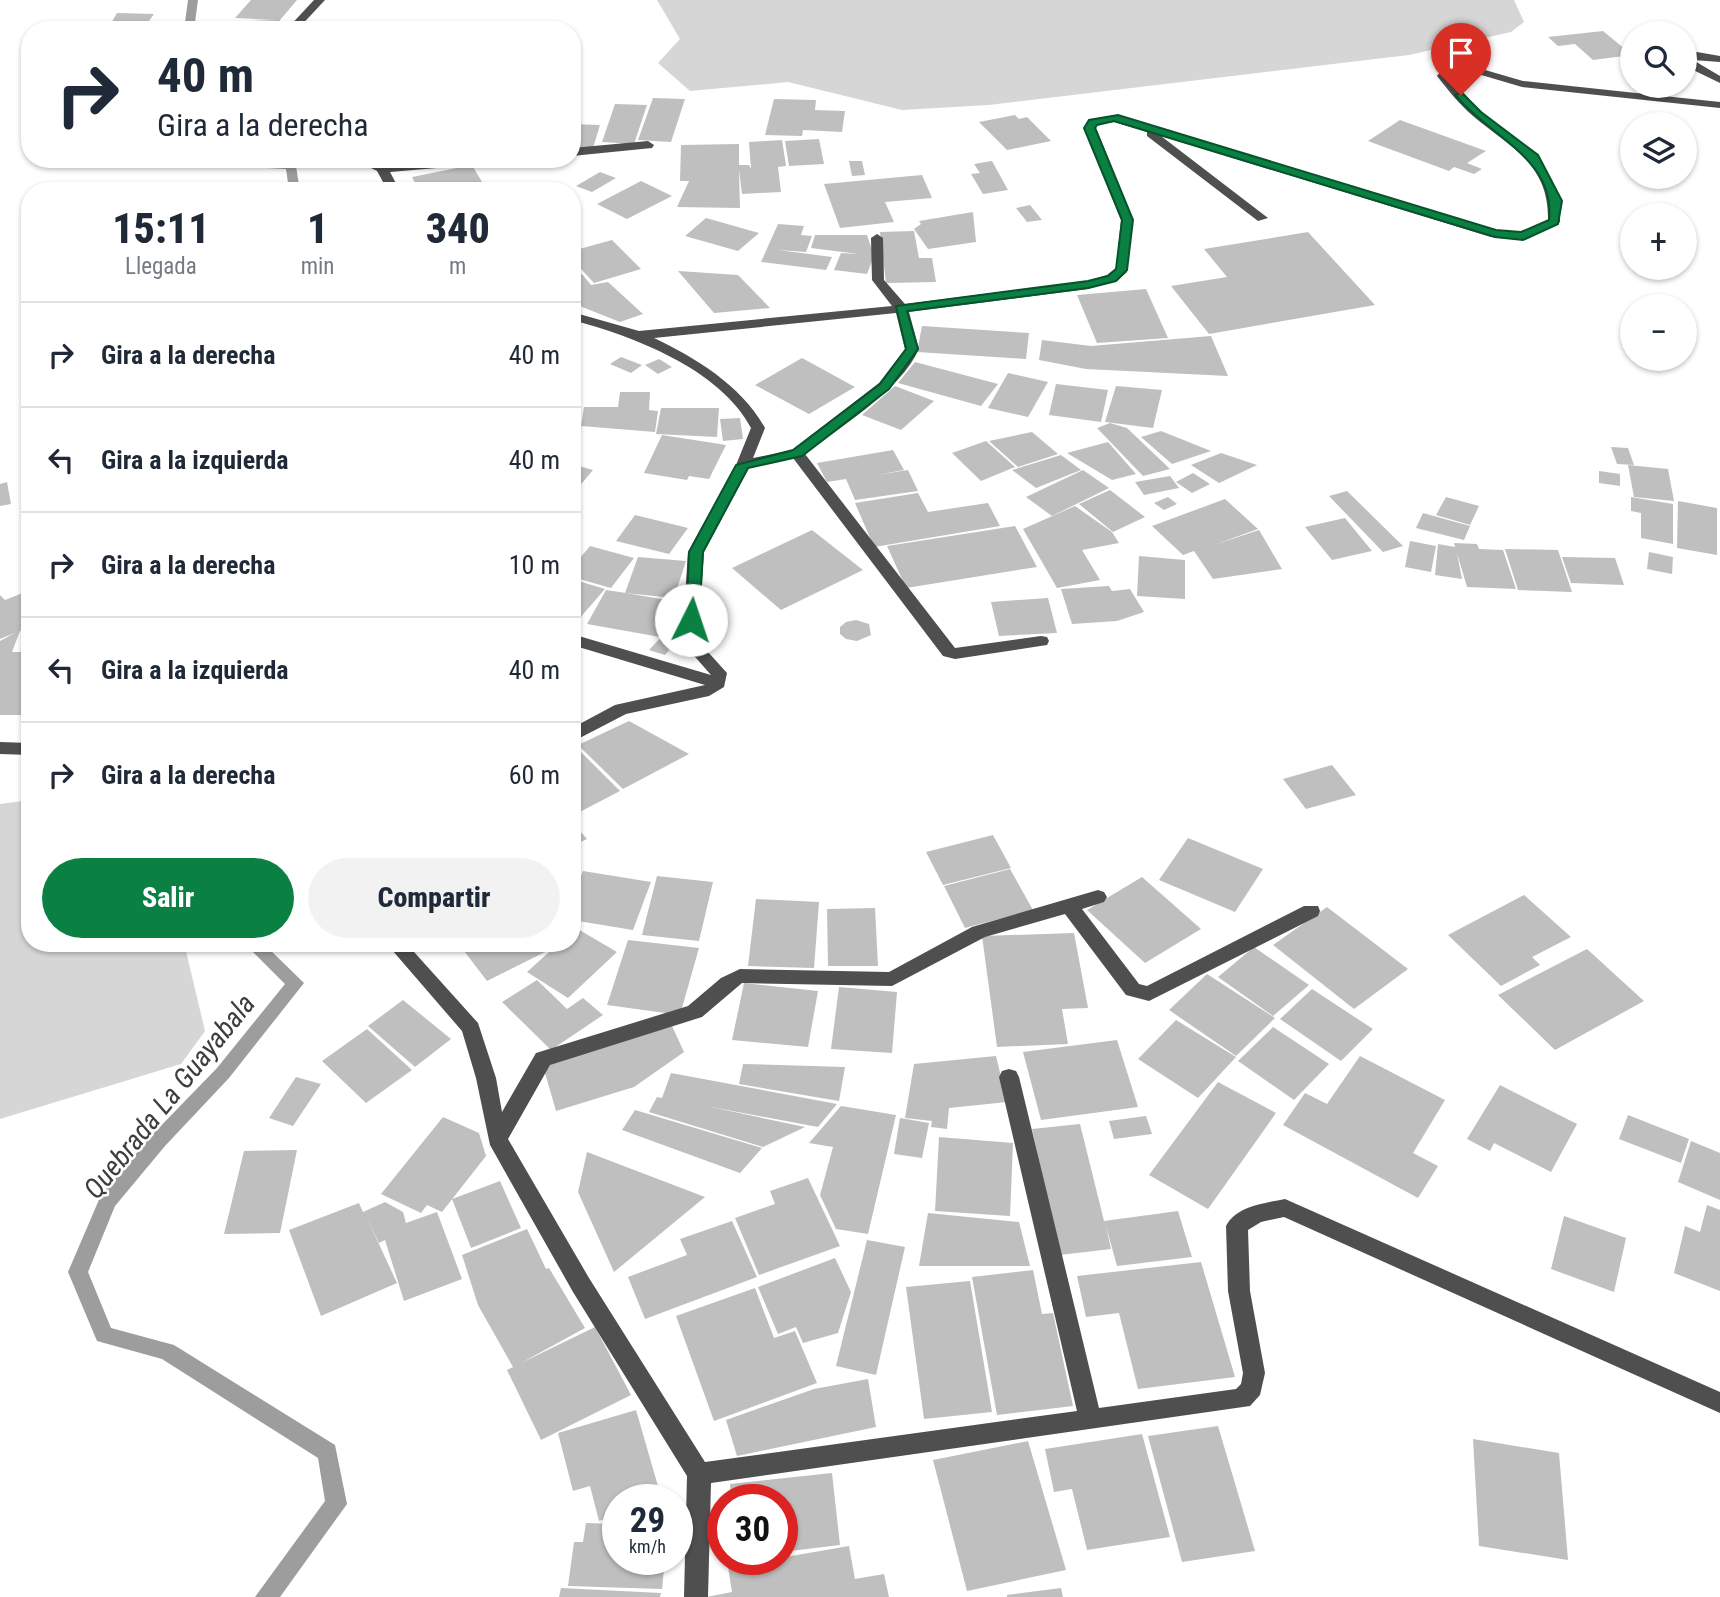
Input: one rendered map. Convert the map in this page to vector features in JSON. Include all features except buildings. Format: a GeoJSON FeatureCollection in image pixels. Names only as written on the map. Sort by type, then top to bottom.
{"type":"FeatureCollection","features":[{"type":"Feature","properties":{"kind":"street"},"geometry":{"type":"LineString","coordinates":[[300,21],[320,0]]}},
{"type":"Feature","properties":{"kind":"street"},"geometry":{"type":"LineString","coordinates":[[1720,60],[1697,55],[1687,58],[1689,64],[1720,80]]}},
{"type":"Feature","properties":{"kind":"street"},"geometry":{"type":"LineString","coordinates":[[637,335],[901,308],[1088,285],[1112,278],[1122,270],[1127,220],[1090,128],[1093,122],[1114,118],[1495,233],[1523,236],[1554,222],[1556,201],[1534,157],[1478,114],[1443,75],[1448,69],[1461,66],[1522,84],[1720,105]]}},
{"type":"Feature","properties":{"kind":"street"},"geometry":{"type":"LineString","coordinates":[[1140,125],[1262,218]]}},
{"type":"Feature","properties":{"kind":"street"},"geometry":{"type":"LineString","coordinates":[[581,151],[648,145]]}},
{"type":"Feature","properties":{"kind":"street"},"geometry":{"type":"LineString","coordinates":[[389,182],[382,169],[393,168]]}},
{"type":"Feature","properties":{"kind":"street"},"geometry":{"type":"LineString","coordinates":[[743,465],[797,453],[884,386],[908,358],[912,349],[901,308],[878,280],[877,238]]}},
{"type":"Feature","properties":{"kind":"street"},"geometry":{"type":"LineString","coordinates":[[581,319],[637,335],[683,359],[729,392],[757,424],[743,465],[696,552],[690,642],[719,673],[718,683],[709,690],[621,709],[581,731]]}},
{"type":"Feature","properties":{"kind":"street"},"geometry":{"type":"LineString","coordinates":[[797,453],[949,652],[956,654],[1041,641]]}},
{"type":"Feature","properties":{"kind":"street"},"geometry":{"type":"LineString","coordinates":[[581,642],[718,683]]}},
{"type":"Feature","properties":{"kind":"street"},"geometry":{"type":"LineString","coordinates":[[0,748],[21,749]]}},
{"type":"Feature","properties":{"kind":"street"},"geometry":{"type":"LineString","coordinates":[[497,1139],[543,1059],[695,1012],[726,982],[740,976],[892,979],[979,932],[1098,897]]}},
{"type":"Feature","properties":{"kind":"street"},"geometry":{"type":"LineString","coordinates":[[1069,905],[1133,990],[1149,994],[1311,911]]}},
{"type":"Feature","properties":{"kind":"street"},"geometry":{"type":"LineString","coordinates":[[403,952],[471,1028],[486,1078],[497,1139],[581,1285],[699,1474],[696,1597]]}},
{"type":"Feature","properties":{"kind":"street"},"geometry":{"type":"LineString","coordinates":[[1009,1077],[1090,1420]]}},
{"type":"Feature","properties":{"kind":"street"},"geometry":{"type":"LineString","coordinates":[[699,1474],[1242,1399],[1252,1388],[1254,1373],[1239,1291],[1237,1226],[1256,1213],[1284,1208],[1720,1403]]}},
{"type":"Feature","properties":{"kind":"shaded area"},"geometry":{"type":"Polygon","coordinates":[[[657,0],[1514,0],[1524,22],[1511,32],[1409,55],[989,105],[902,110],[788,82],[690,91],[658,63],[680,39],[657,0]]]}},
{"type":"Feature","properties":{"kind":"shaded area"},"geometry":{"type":"Polygon","coordinates":[[[21,801],[21,952],[186,952],[205,1031],[181,1064],[0,1119],[0,804],[21,801]]]}},
{"type":"Feature","properties":{"kind":"waterway","name":"Quebrada La Guayabala"},"geometry":{"type":"LineString","coordinates":[[190,21],[193,0]]}},
{"type":"Feature","properties":{"kind":"waterway","name":"Quebrada La Guayabala"},"geometry":{"type":"LineString","coordinates":[[291,168],[294,182]]}},
{"type":"Feature","properties":{"kind":"waterway","name":"Quebrada La Guayabala"},"geometry":{"type":"LineString","coordinates":[[262,952],[295,983],[223,1073],[158,1141],[108,1201],[78,1272],[104,1335],[167,1351],[328,1452],[336,1504],[266,1597]]}},
{"type":"Feature","properties":{"kind":"route"},"geometry":{"type":"LineString","coordinates":[[691,620],[696,552],[743,465],[797,453],[884,386],[908,358],[912,349],[901,308],[1088,285],[1112,278],[1122,270],[1127,220],[1090,128],[1093,122],[1114,118],[1495,233],[1523,236],[1537,232],[1554,222],[1556,201],[1534,157],[1478,114],[1461,95]]}}]}
